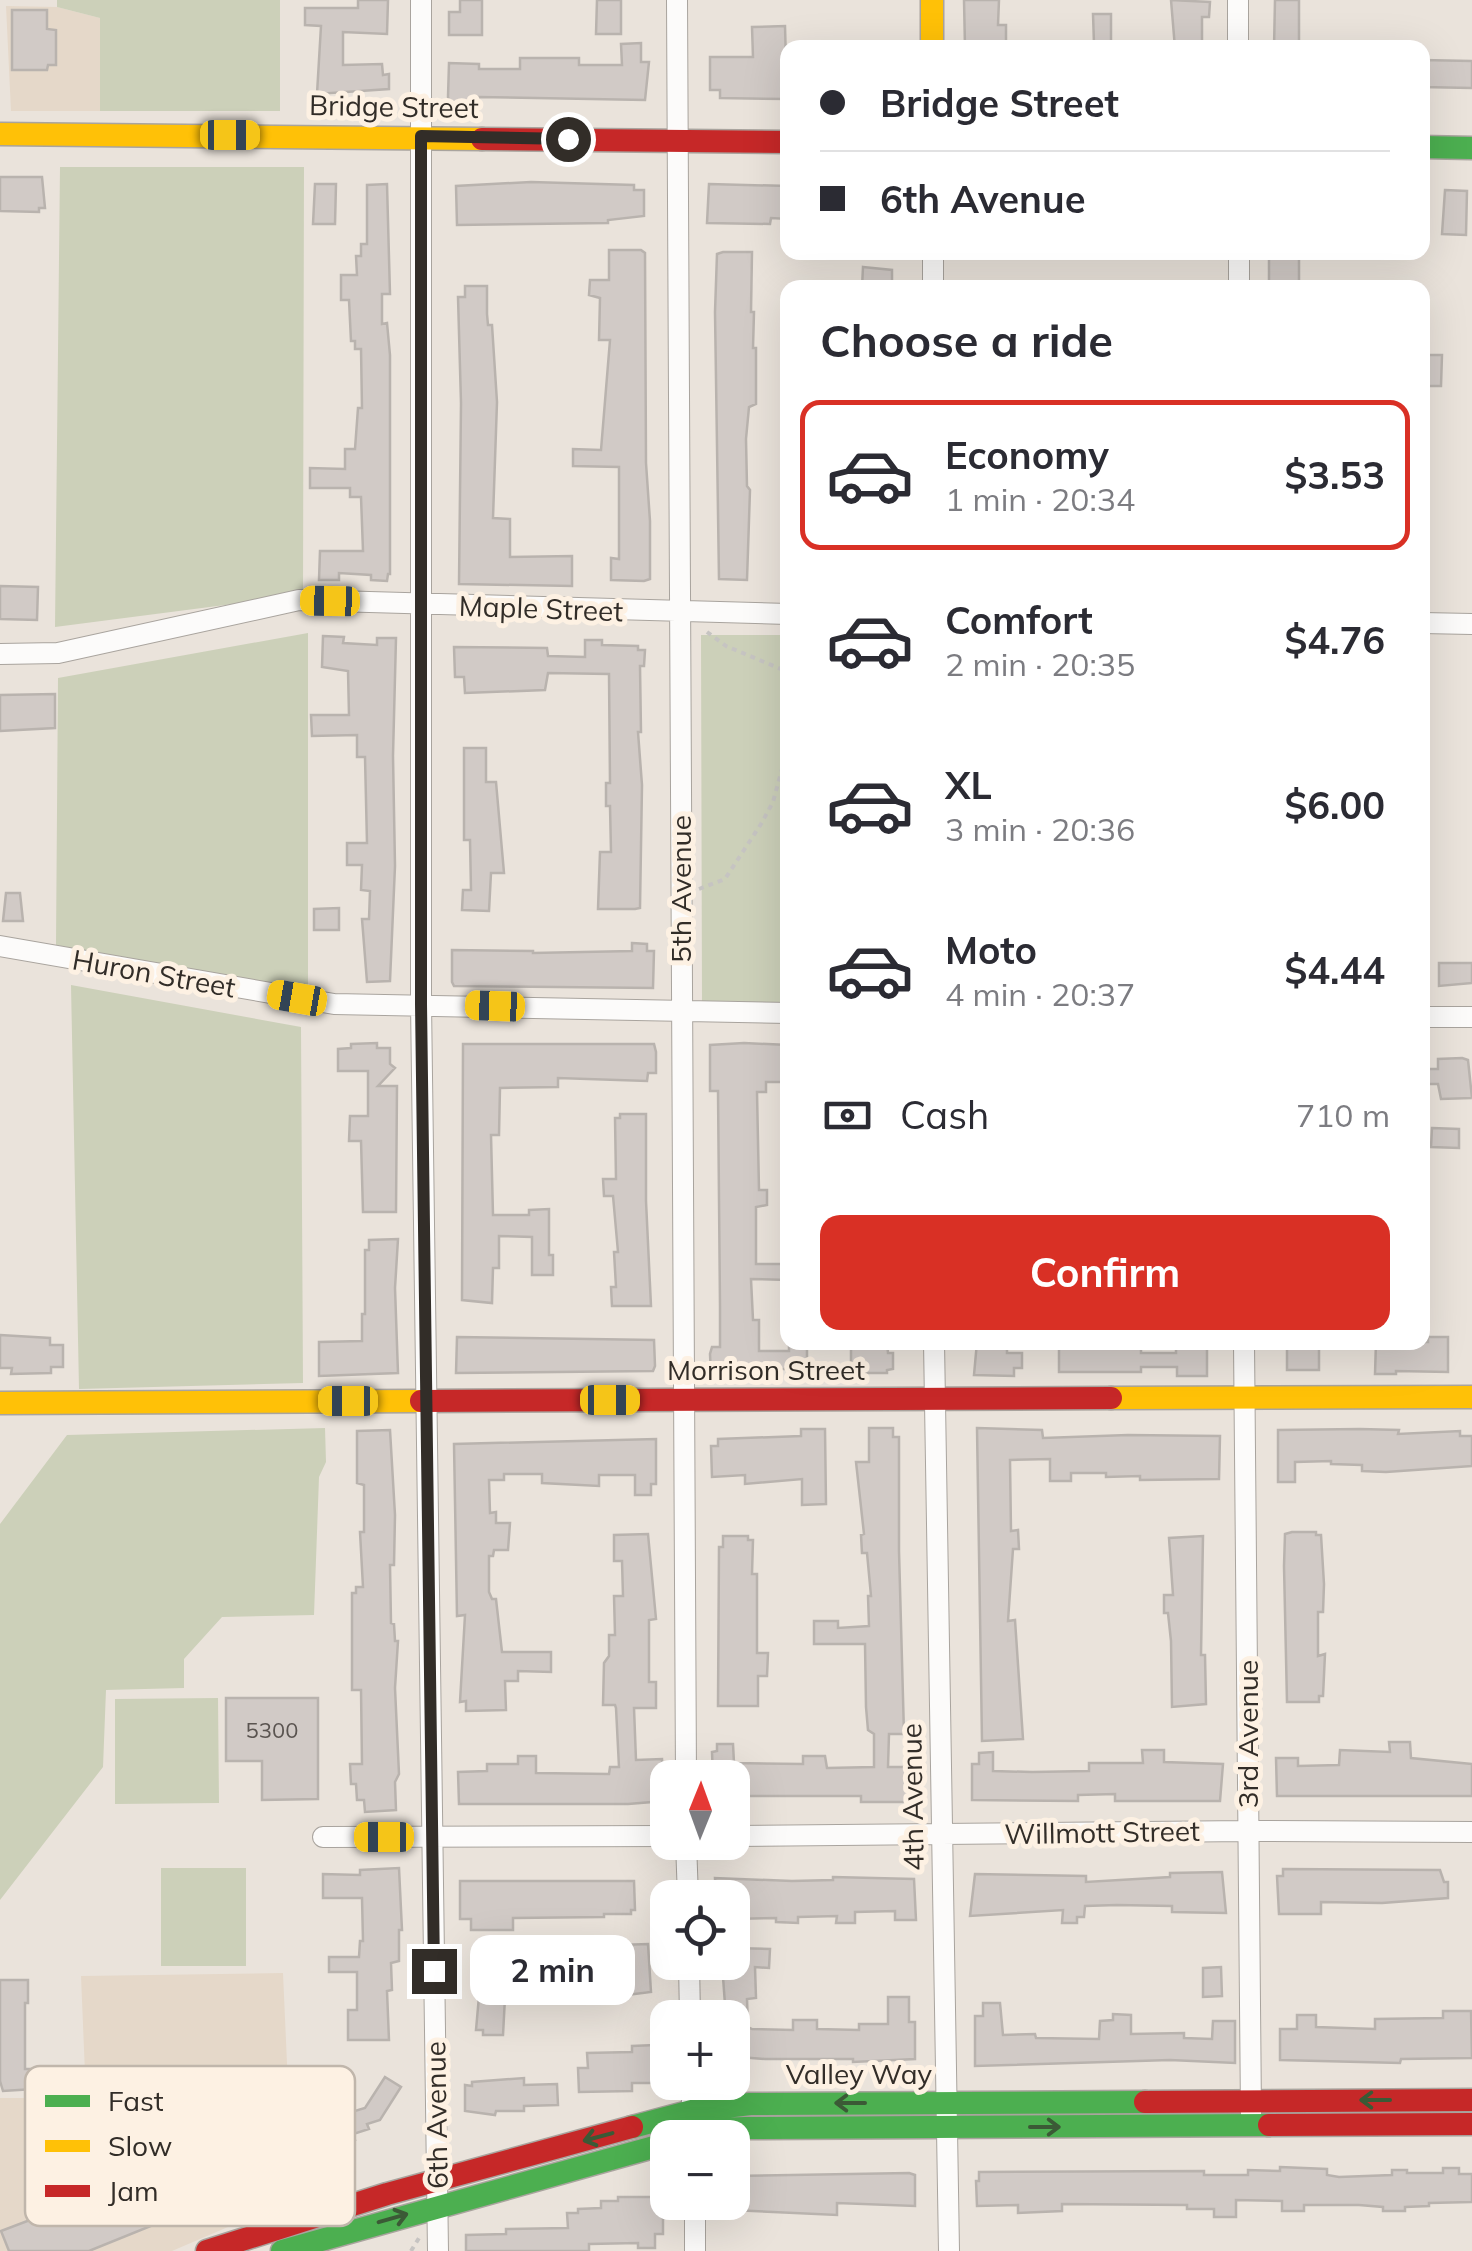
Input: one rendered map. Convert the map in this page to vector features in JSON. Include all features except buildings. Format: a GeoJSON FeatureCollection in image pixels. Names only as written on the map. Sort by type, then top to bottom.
{"type":"FeatureCollection","features":[{"type":"Feature","properties":{"kind":"street","name":"6th Avenue"},"geometry":{"type":"LineString","coordinates":[[420,0],[421,1004],[438,2251]]}},
{"type":"Feature","properties":{"kind":"street","name":"5th Avenue"},"geometry":{"type":"LineString","coordinates":[[676,0],[686,1760]]}},
{"type":"Feature","properties":{"kind":"street"},"geometry":{"type":"LineString","coordinates":[[931,40],[932,0]]}},
{"type":"Feature","properties":{"kind":"street"},"geometry":{"type":"LineString","coordinates":[[1238,0],[1238,40]]}},
{"type":"Feature","properties":{"kind":"street","name":"Bridge Street"},"geometry":{"type":"LineString","coordinates":[[0,134],[780,142]]}},
{"type":"Feature","properties":{"kind":"street"},"geometry":{"type":"LineString","coordinates":[[1430,147],[1472,148]]}},
{"type":"Feature","properties":{"kind":"street","name":"Maple Street"},"geometry":{"type":"LineString","coordinates":[[0,654],[58,653],[300,600],[780,614]]}},
{"type":"Feature","properties":{"kind":"street"},"geometry":{"type":"LineString","coordinates":[[1430,623],[1472,624]]}},
{"type":"Feature","properties":{"kind":"street","name":"Huron Street"},"geometry":{"type":"LineString","coordinates":[[0,946],[334,1004],[780,1014]]}},
{"type":"Feature","properties":{"kind":"street"},"geometry":{"type":"LineString","coordinates":[[1430,1016],[1472,1017]]}},
{"type":"Feature","properties":{"kind":"street","name":"4th Avenue"},"geometry":{"type":"LineString","coordinates":[[934,1350],[950,2251]]}},
{"type":"Feature","properties":{"kind":"street","name":"3rd Avenue"},"geometry":{"type":"LineString","coordinates":[[1244,1350],[1252,2126]]}},
{"type":"Feature","properties":{"kind":"street","name":"Morrison Street"},"geometry":{"type":"LineString","coordinates":[[0,1403],[1472,1397]]}},
{"type":"Feature","properties":{"kind":"street","name":"Willmott Street"},"geometry":{"type":"LineString","coordinates":[[750,1836],[1472,1832]]}},
{"type":"Feature","properties":{"kind":"street"},"geometry":{"type":"LineString","coordinates":[[322,1837],[650,1836]]}},
{"type":"Feature","properties":{"kind":"street"},"geometry":{"type":"LineString","coordinates":[[692,2100],[692,2120]]}},
{"type":"Feature","properties":{"kind":"street","name":"Valley Way"},"geometry":{"type":"LineString","coordinates":[[355,2204],[692,2111],[750,2104],[1472,2100]]}},
{"type":"Feature","properties":{"kind":"street","name":"Valley Way"},"geometry":{"type":"LineString","coordinates":[[750,2128],[1472,2124]]}},
{"type":"Feature","properties":{"kind":"street"},"geometry":{"type":"LineString","coordinates":[[282,2251],[650,2148]]}},
{"type":"Feature","properties":{"kind":"street"},"geometry":{"type":"LineString","coordinates":[[694,2220],[695,2251]]}},
{"type":"Feature","properties":{"kind":"street","name":"Valley Way"},"geometry":{"type":"LineString","coordinates":[[206,2251],[279,2226]]}},
{"type":"Feature","properties":{"kind":"path"},"geometry":{"type":"LineString","coordinates":[[707,632],[726,646],[780,669]]}},
{"type":"Feature","properties":{"kind":"path"},"geometry":{"type":"LineString","coordinates":[[680,894],[725,879],[774,802],[780,778]]}},
{"type":"Feature","properties":{"kind":"shaded area"},"geometry":{"type":"Polygon","coordinates":[[[6,6],[57,7],[100,18],[100,111],[11,111],[6,6]]]}},
{"type":"Feature","properties":{"kind":"shaded area"},"geometry":{"type":"Polygon","coordinates":[[[283,1973],[287,2066],[85,2066],[81,1976],[283,1973]]]}},
{"type":"Feature","properties":{"kind":"shaded area"},"geometry":{"type":"Polygon","coordinates":[[[0,2098],[25,2098],[25,2226],[230,2226],[172,2251],[0,2251],[0,2098]]]}},
{"type":"Feature","properties":{"kind":"green space"},"geometry":{"type":"Polygon","coordinates":[[[57,0],[280,0],[280,111],[100,111],[100,18],[57,7],[57,0]]]}},
{"type":"Feature","properties":{"kind":"green space"},"geometry":{"type":"Polygon","coordinates":[[[60,167],[304,167],[303,595],[55,627],[60,167]]]}},
{"type":"Feature","properties":{"kind":"green space"},"geometry":{"type":"Polygon","coordinates":[[[308,633],[308,990],[56,945],[58,678],[308,633]]]}},
{"type":"Feature","properties":{"kind":"green space"},"geometry":{"type":"Polygon","coordinates":[[[701,635],[780,635],[780,1006],[702,1006],[701,635]]]}},
{"type":"Feature","properties":{"kind":"green space"},"geometry":{"type":"Polygon","coordinates":[[[71,985],[301,1027],[303,1383],[79,1389],[71,985]]]}},
{"type":"Feature","properties":{"kind":"green space"},"geometry":{"type":"Polygon","coordinates":[[[325,1428],[326,1462],[319,1477],[314,1615],[222,1617],[184,1659],[184,1688],[106,1690],[103,1767],[0,1900],[0,1524],[67,1435],[325,1428]]]}},
{"type":"Feature","properties":{"kind":"green space"},"geometry":{"type":"Polygon","coordinates":[[[218,1698],[219,1803],[115,1804],[115,1699],[218,1698]]]}},
{"type":"Feature","properties":{"kind":"green space"},"geometry":{"type":"Polygon","coordinates":[[[161,1868],[246,1868],[246,1966],[161,1966],[161,1868]]]}},
{"type":"Feature","properties":{"kind":"traffic: fast"},"geometry":{"type":"LineString","coordinates":[[1430,147],[1472,148]]}},
{"type":"Feature","properties":{"kind":"traffic: fast"},"geometry":{"type":"LineString","coordinates":[[632,2127],[692,2111],[750,2104],[1145,2102]]}},
{"type":"Feature","properties":{"kind":"traffic: fast"},"geometry":{"type":"LineString","coordinates":[[750,2128],[1269,2125]]}},
{"type":"Feature","properties":{"kind":"traffic: fast"},"geometry":{"type":"LineString","coordinates":[[282,2251],[650,2148]]}},
{"type":"Feature","properties":{"kind":"traffic: slow"},"geometry":{"type":"LineString","coordinates":[[932,0],[932,40]]}},
{"type":"Feature","properties":{"kind":"traffic: slow"},"geometry":{"type":"LineString","coordinates":[[0,134],[482,139]]}},
{"type":"Feature","properties":{"kind":"traffic: slow"},"geometry":{"type":"LineString","coordinates":[[1111,1398],[1472,1397]]}},
{"type":"Feature","properties":{"kind":"traffic: slow"},"geometry":{"type":"LineString","coordinates":[[0,1403],[421,1401]]}},
{"type":"Feature","properties":{"kind":"traffic: jam"},"geometry":{"type":"LineString","coordinates":[[482,139],[780,142]]}},
{"type":"Feature","properties":{"kind":"traffic: jam"},"geometry":{"type":"LineString","coordinates":[[421,1401],[1111,1398]]}},
{"type":"Feature","properties":{"kind":"traffic: jam"},"geometry":{"type":"LineString","coordinates":[[1145,2102],[1472,2100]]}},
{"type":"Feature","properties":{"kind":"traffic: jam"},"geometry":{"type":"LineString","coordinates":[[1269,2125],[1472,2124]]}},
{"type":"Feature","properties":{"kind":"traffic: jam"},"geometry":{"type":"LineString","coordinates":[[355,2204],[632,2127]]}},
{"type":"Feature","properties":{"kind":"traffic: jam"},"geometry":{"type":"LineString","coordinates":[[207,2251],[286,2226]]}},
{"type":"Feature","properties":{"kind":"route"},"geometry":{"type":"LineString","coordinates":[[434,1971],[421,1004],[421,136],[568,139]]}}]}
